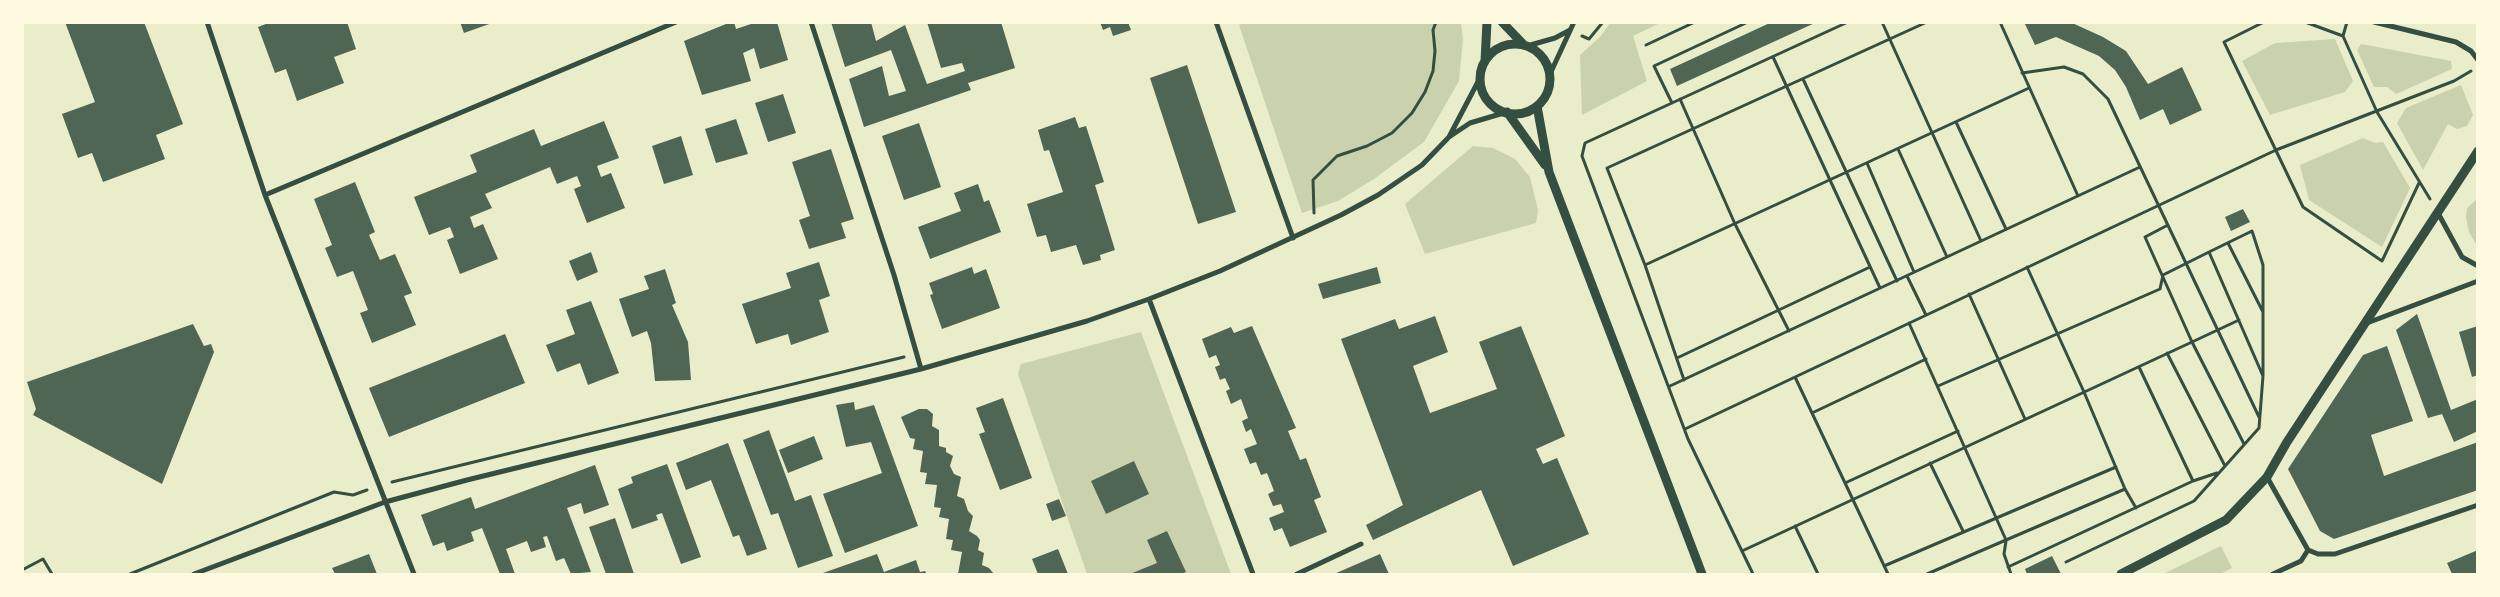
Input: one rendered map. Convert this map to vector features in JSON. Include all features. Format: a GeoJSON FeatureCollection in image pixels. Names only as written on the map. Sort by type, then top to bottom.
{"type":"FeatureCollection","features":[{"type":"Feature","properties":{"kind":"street"},"geometry":{"type":"LineString","coordinates":[[207,22],[265,195],[414,574]]}},
{"type":"Feature","properties":{"kind":"street"},"geometry":{"type":"LineString","coordinates":[[265,195],[676,22]]}},
{"type":"Feature","properties":{"kind":"street"},"geometry":{"type":"LineString","coordinates":[[811,22],[894,275],[921,369]]}},
{"type":"Feature","properties":{"kind":"street"},"geometry":{"type":"LineString","coordinates":[[1216,22],[1293,238]]}},
{"type":"Feature","properties":{"kind":"street"},"geometry":{"type":"LineString","coordinates":[[1449,137],[1481,76],[1485,61],[1487,22]]}},
{"type":"Feature","properties":{"kind":"street"},"geometry":{"type":"LineString","coordinates":[[1502,22],[1526,46]]}},
{"type":"Feature","properties":{"kind":"street"},"geometry":{"type":"LineString","coordinates":[[1550,74],[1569,37],[1574,22]]}},
{"type":"Feature","properties":{"kind":"street"},"geometry":{"type":"LineString","coordinates":[[2374,22],[2456,42],[2471,51],[2478,60]]}},
{"type":"Feature","properties":{"kind":"street"},"geometry":{"type":"LineString","coordinates":[[1526,46],[1555,38],[1570,30]]}},
{"type":"Feature","properties":{"kind":"street"},"geometry":{"type":"LineString","coordinates":[[1481,76],[1481,87],[1489,102],[1498,110],[1507,112],[1522,114],[1537,106],[1545,97],[1550,86],[1550,74],[1546,62],[1538,52],[1526,46],[1515,44],[1504,46],[1493,52],[1485,61]]}},
{"type":"Feature","properties":{"kind":"street"},"geometry":{"type":"LineString","coordinates":[[1537,106],[1549,172],[1702,574]]}},
{"type":"Feature","properties":{"kind":"street"},"geometry":{"type":"LineString","coordinates":[[194,574],[385,502],[467,480],[921,369],[1087,321],[1220,271],[1293,238],[1378,195],[1422,165],[1449,137],[1470,123],[1507,112]]}},
{"type":"Feature","properties":{"kind":"street"},"geometry":{"type":"LineString","coordinates":[[1507,112],[1549,172]]}},
{"type":"Feature","properties":{"kind":"street"},"geometry":{"type":"LineString","coordinates":[[2121,574],[2226,520],[2267,477],[2287,442],[2367,323],[2478,151]]}},
{"type":"Feature","properties":{"kind":"street"},"geometry":{"type":"LineString","coordinates":[[2438,212],[2462,257],[2478,266]]}},
{"type":"Feature","properties":{"kind":"street"},"geometry":{"type":"LineString","coordinates":[[2367,323],[2478,281]]}},
{"type":"Feature","properties":{"kind":"street"},"geometry":{"type":"LineString","coordinates":[[1149,299],[1253,574]]}},
{"type":"Feature","properties":{"kind":"street"},"geometry":{"type":"LineString","coordinates":[[2267,477],[2308,550],[2318,554],[2335,554],[2478,504]]}},
{"type":"Feature","properties":{"kind":"street"},"geometry":{"type":"LineString","coordinates":[[1297,574],[1361,544]]}},
{"type":"Feature","properties":{"kind":"street"},"geometry":{"type":"LineString","coordinates":[[2273,574],[2301,561],[2308,550]]}},
{"type":"Feature","properties":{"kind":"path"},"geometry":{"type":"LineString","coordinates":[[1314,217],[1314,180],[1325,168],[1337,156],[1367,146],[1392,132],[1412,113],[1425,92],[1432,71],[1435,51],[1433,30],[1436,22]]}},
{"type":"Feature","properties":{"kind":"path"},"geometry":{"type":"LineString","coordinates":[[1589,39],[1603,22]]}},
{"type":"Feature","properties":{"kind":"path"},"geometry":{"type":"LineString","coordinates":[[1646,45],[1695,22]]}},
{"type":"Feature","properties":{"kind":"path"},"geometry":{"type":"LineString","coordinates":[[1672,103],[1654,66],[1748,22]]}},
{"type":"Feature","properties":{"kind":"path"},"geometry":{"type":"LineString","coordinates":[[1753,574],[1685,429],[1582,156],[1585,143],[1848,22]]}},
{"type":"Feature","properties":{"kind":"path"},"geometry":{"type":"LineString","coordinates":[[1882,22],[1981,241]]}},
{"type":"Feature","properties":{"kind":"path"},"geometry":{"type":"LineString","coordinates":[[1684,380],[1645,266],[1607,168],[1927,22]]}},
{"type":"Feature","properties":{"kind":"path"},"geometry":{"type":"LineString","coordinates":[[2000,22],[2078,196]]}},
{"type":"Feature","properties":{"kind":"path"},"geometry":{"type":"LineString","coordinates":[[2264,22],[2224,42],[2303,207],[2382,261],[2420,183]]}},
{"type":"Feature","properties":{"kind":"path"},"geometry":{"type":"LineString","coordinates":[[2305,22],[2343,36]]}},
{"type":"Feature","properties":{"kind":"path"},"geometry":{"type":"LineString","coordinates":[[2347,22],[2343,36],[2377,112],[2438,212]]}},
{"type":"Feature","properties":{"kind":"path"},"geometry":{"type":"LineString","coordinates":[[1774,57],[1829,181],[1880,288]]}},
{"type":"Feature","properties":{"kind":"path"},"geometry":{"type":"LineString","coordinates":[[1685,429],[2276,150],[2454,81],[2478,66]]}},
{"type":"Feature","properties":{"kind":"path"},"geometry":{"type":"LineString","coordinates":[[2022,73],[2064,67],[2083,74],[2108,99],[2259,416]]}},
{"type":"Feature","properties":{"kind":"path"},"geometry":{"type":"LineString","coordinates":[[1803,79],[1896,281]]}},
{"type":"Feature","properties":{"kind":"path"},"geometry":{"type":"LineString","coordinates":[[1645,266],[2029,88]]}},
{"type":"Feature","properties":{"kind":"path"},"geometry":{"type":"LineString","coordinates":[[1680,99],[1735,224],[1789,331]]}},
{"type":"Feature","properties":{"kind":"path"},"geometry":{"type":"LineString","coordinates":[[1956,122],[2006,229]]}},
{"type":"Feature","properties":{"kind":"path"},"geometry":{"type":"LineString","coordinates":[[1898,149],[1947,257]]}},
{"type":"Feature","properties":{"kind":"path"},"geometry":{"type":"LineString","coordinates":[[1867,163],[1914,272]]}},
{"type":"Feature","properties":{"kind":"path"},"geometry":{"type":"LineString","coordinates":[[1670,386],[2140,167]]}},
{"type":"Feature","properties":{"kind":"path"},"geometry":{"type":"LineString","coordinates":[[2168,225],[2145,237],[2192,342],[2244,444]]}},
{"type":"Feature","properties":{"kind":"path"},"geometry":{"type":"LineString","coordinates":[[1938,386],[2160,289],[2163,276],[2252,231],[2263,265],[2263,376],[2258,428],[2194,502],[2066,562]]}},
{"type":"Feature","properties":{"kind":"path"},"geometry":{"type":"LineString","coordinates":[[2228,243],[2263,313]]}},
{"type":"Feature","properties":{"kind":"path"},"geometry":{"type":"LineString","coordinates":[[2209,252],[2263,376]]}},
{"type":"Feature","properties":{"kind":"path"},"geometry":{"type":"LineString","coordinates":[[1677,358],[1870,267]]}},
{"type":"Feature","properties":{"kind":"path"},"geometry":{"type":"LineString","coordinates":[[2027,267],[2084,392],[2125,489],[2136,508]]}},
{"type":"Feature","properties":{"kind":"path"},"geometry":{"type":"LineString","coordinates":[[1907,276],[1926,315]]}},
{"type":"Feature","properties":{"kind":"path"},"geometry":{"type":"LineString","coordinates":[[1970,294],[2026,419]]}},
{"type":"Feature","properties":{"kind":"path"},"geometry":{"type":"LineString","coordinates":[[1742,551],[2238,320]]}},
{"type":"Feature","properties":{"kind":"path"},"geometry":{"type":"LineString","coordinates":[[1910,323],[2006,540],[2004,554],[2011,574]]}},
{"type":"Feature","properties":{"kind":"path"},"geometry":{"type":"LineString","coordinates":[[2167,353],[2225,466]]}},
{"type":"Feature","properties":{"kind":"path"},"geometry":{"type":"LineString","coordinates":[[1812,413],[1926,359]]}},
{"type":"Feature","properties":{"kind":"path"},"geometry":{"type":"LineString","coordinates":[[401,479],[890,360]]}},
{"type":"Feature","properties":{"kind":"path"},"geometry":{"type":"LineString","coordinates":[[2139,366],[2193,482]]}},
{"type":"Feature","properties":{"kind":"path"},"geometry":{"type":"LineString","coordinates":[[1794,377],[1888,574]]}},
{"type":"Feature","properties":{"kind":"path"},"geometry":{"type":"LineString","coordinates":[[1845,483],[1958,431]]}},
{"type":"Feature","properties":{"kind":"path"},"geometry":{"type":"LineString","coordinates":[[1930,463],[1963,531]]}},
{"type":"Feature","properties":{"kind":"path"},"geometry":{"type":"LineString","coordinates":[[1884,566],[2116,467]]}},
{"type":"Feature","properties":{"kind":"path"},"geometry":{"type":"LineString","coordinates":[[2008,568],[2193,482],[2219,473]]}},
{"type":"Feature","properties":{"kind":"path"},"geometry":{"type":"LineString","coordinates":[[1927,574],[2125,489]]}},
{"type":"Feature","properties":{"kind":"path"},"geometry":{"type":"LineString","coordinates":[[130,574],[334,492],[353,495]]}},
{"type":"Feature","properties":{"kind":"path"},"geometry":{"type":"LineString","coordinates":[[1795,526],[1818,574]]}},
{"type":"Feature","properties":{"kind":"path"},"geometry":{"type":"LineString","coordinates":[[22,570],[43,559],[52,574]]}},
{"type":"Feature","properties":{"kind":"green space"},"geometry":{"type":"Polygon","coordinates":[[[1246,22],[1461,23],[1463,39],[1459,81],[1424,142],[1374,179],[1338,201],[1302,213],[1239,25],[1246,22]]]}},
{"type":"Feature","properties":{"kind":"green space"},"geometry":{"type":"Polygon","coordinates":[[[1611,22],[1660,23],[1633,36],[1647,81],[1582,115],[1580,55],[1600,37],[1611,22]]]}},
{"type":"Feature","properties":{"kind":"green space"},"geometry":{"type":"Polygon","coordinates":[[[2335,39],[2353,81],[2345,92],[2270,115],[2242,61],[2275,43],[2335,39]]]}},
{"type":"Feature","properties":{"kind":"green space"},"geometry":{"type":"Polygon","coordinates":[[[2361,44],[2451,61],[2452,69],[2396,94],[2387,87],[2374,87],[2357,50],[2361,44]]]}},
{"type":"Feature","properties":{"kind":"green space"},"geometry":{"type":"Polygon","coordinates":[[[2461,85],[2473,115],[2467,126],[2457,129],[2448,124],[2423,170],[2397,123],[2406,108],[2461,85]]]}},
{"type":"Feature","properties":{"kind":"green space"},"geometry":{"type":"Polygon","coordinates":[[[2363,138],[2375,143],[2383,142],[2410,188],[2382,247],[2309,200],[2300,165],[2363,138]]]}},
{"type":"Feature","properties":{"kind":"green space"},"geometry":{"type":"Polygon","coordinates":[[[1473,146],[1493,148],[1515,159],[1530,177],[1538,210],[1536,223],[1425,254],[1405,204],[1473,146]]]}},
{"type":"Feature","properties":{"kind":"green space"},"geometry":{"type":"Polygon","coordinates":[[[2477,199],[2477,246],[2469,232],[2466,217],[2467,208],[2477,199]]]}},
{"type":"Feature","properties":{"kind":"green space"},"geometry":{"type":"Polygon","coordinates":[[[1141,332],[1231,574],[1087,574],[1018,374],[1021,364],[1141,332]]]}},
{"type":"Feature","properties":{"kind":"green space"},"geometry":{"type":"Polygon","coordinates":[[[2221,546],[2232,568],[2220,574],[2163,574],[2221,546]]]}},
{"type":"Feature","properties":{"kind":"building"},"geometry":{"type":"Polygon","coordinates":[[[65,22],[144,22],[183,124],[156,135],[165,159],[103,182],[92,153],[78,158],[62,114],[95,102],[65,22]]]}},
{"type":"Feature","properties":{"kind":"building"},"geometry":{"type":"Polygon","coordinates":[[[271,22],[347,22],[356,49],[334,57],[344,83],[297,101],[286,69],[275,73],[258,27],[271,22]]]}},
{"type":"Feature","properties":{"kind":"building"},"geometry":{"type":"Polygon","coordinates":[[[460,22],[492,22],[492,23],[464,33],[460,22]]]}},
{"type":"Feature","properties":{"kind":"building"},"geometry":{"type":"Polygon","coordinates":[[[734,22],[736,29],[757,22],[777,22],[788,60],[760,69],[754,48],[743,53],[751,81],[702,95],[684,41],[734,22]]]}},
{"type":"Feature","properties":{"kind":"building"},"geometry":{"type":"Polygon","coordinates":[[[831,22],[871,22],[876,41],[905,25],[927,84],[965,71],[962,63],[941,68],[927,22],[1001,22],[1015,68],[968,83],[971,90],[864,127],[849,79],[882,66],[889,96],[906,91],[891,50],[845,67],[831,22]]]}},
{"type":"Feature","properties":{"kind":"building"},"geometry":{"type":"Polygon","coordinates":[[[1100,22],[1128,22],[1131,30],[1113,36],[1110,27],[1103,30],[1100,22]]]}},
{"type":"Feature","properties":{"kind":"building"},"geometry":{"type":"Polygon","coordinates":[[[1772,22],[1817,22],[1677,86],[1670,69],[1772,22]]]}},
{"type":"Feature","properties":{"kind":"building"},"geometry":{"type":"Polygon","coordinates":[[[2024,22],[2070,22],[2103,37],[2126,51],[2148,84],[2182,67],[2202,110],[2170,125],[2163,109],[2140,120],[2126,87],[2115,70],[2099,56],[2056,37],[2035,45],[2024,22]]]}},
{"type":"Feature","properties":{"kind":"building"},"geometry":{"type":"Polygon","coordinates":[[[1187,65],[1236,212],[1198,224],[1150,78],[1187,65]]]}},
{"type":"Feature","properties":{"kind":"building"},"geometry":{"type":"Polygon","coordinates":[[[783,94],[796,133],[768,142],[755,103],[783,94]]]}},
{"type":"Feature","properties":{"kind":"building"},"geometry":{"type":"Polygon","coordinates":[[[1075,117],[1079,128],[1086,126],[1104,182],[1095,185],[1115,250],[1100,255],[1101,260],[1083,265],[1076,245],[1051,252],[1046,235],[1037,237],[1027,204],[1063,192],[1049,150],[1044,151],[1038,130],[1075,117]]]}},
{"type":"Feature","properties":{"kind":"building"},"geometry":{"type":"Polygon","coordinates":[[[736,119],[748,154],[716,163],[705,129],[736,119]]]}},
{"type":"Feature","properties":{"kind":"building"},"geometry":{"type":"Polygon","coordinates":[[[604,121],[619,158],[597,166],[601,177],[611,173],[625,208],[587,223],[574,189],[581,186],[577,176],[557,184],[550,167],[485,194],[492,208],[470,217],[474,228],[483,224],[498,259],[460,274],[447,240],[454,237],[450,227],[429,235],[414,197],[477,172],[470,155],[534,129],[541,146],[604,121]]]}},
{"type":"Feature","properties":{"kind":"building"},"geometry":{"type":"Polygon","coordinates":[[[919,123],[941,187],[904,200],[882,136],[919,123]]]}},
{"type":"Feature","properties":{"kind":"building"},"geometry":{"type":"Polygon","coordinates":[[[681,136],[693,175],[664,184],[652,146],[681,136]]]}},
{"type":"Feature","properties":{"kind":"building"},"geometry":{"type":"Polygon","coordinates":[[[831,149],[854,219],[841,223],[846,238],[809,249],[799,220],[810,216],[792,162],[831,149]]]}},
{"type":"Feature","properties":{"kind":"building"},"geometry":{"type":"Polygon","coordinates":[[[355,182],[375,232],[369,235],[380,260],[395,254],[412,293],[404,296],[416,325],[372,343],[360,313],[368,310],[353,271],[337,277],[325,248],[332,245],[314,199],[355,182]]]}},
{"type":"Feature","properties":{"kind":"building"},"geometry":{"type":"Polygon","coordinates":[[[978,184],[984,202],[989,200],[1001,232],[930,259],[918,227],[961,211],[954,193],[978,184]]]}},
{"type":"Feature","properties":{"kind":"building"},"geometry":{"type":"Polygon","coordinates":[[[2243,209],[2250,222],[2231,231],[2225,217],[2243,209]]]}},
{"type":"Feature","properties":{"kind":"building"},"geometry":{"type":"Polygon","coordinates":[[[591,252],[598,272],[577,281],[569,261],[591,252]]]}},
{"type":"Feature","properties":{"kind":"building"},"geometry":{"type":"Polygon","coordinates":[[[819,262],[830,296],[819,300],[829,332],[791,345],[788,334],[756,344],[742,304],[791,288],[786,273],[819,262]]]}},
{"type":"Feature","properties":{"kind":"building"},"geometry":{"type":"Polygon","coordinates":[[[972,267],[974,274],[986,269],[1000,308],[942,329],[930,295],[933,294],[929,283],[972,267]]]}},
{"type":"Feature","properties":{"kind":"building"},"geometry":{"type":"Polygon","coordinates":[[[1377,267],[1381,283],[1323,299],[1318,284],[1377,267]]]}},
{"type":"Feature","properties":{"kind":"building"},"geometry":{"type":"Polygon","coordinates":[[[665,269],[676,303],[672,305],[688,342],[691,380],[655,381],[651,343],[647,331],[632,337],[619,299],[649,289],[644,276],[665,269]]]}},
{"type":"Feature","properties":{"kind":"building"},"geometry":{"type":"Polygon","coordinates":[[[591,301],[619,373],[588,385],[580,363],[557,372],[546,345],[575,334],[566,310],[591,301]]]}},
{"type":"Feature","properties":{"kind":"building"},"geometry":{"type":"Polygon","coordinates":[[[2417,314],[2451,410],[2478,399],[2478,431],[2454,442],[2442,414],[2428,418],[2396,330],[2417,314]]]}},
{"type":"Feature","properties":{"kind":"building"},"geometry":{"type":"Polygon","coordinates":[[[1435,316],[1448,352],[1413,366],[1430,413],[1497,389],[1479,342],[1521,326],[1565,436],[1536,449],[1543,464],[1557,458],[1589,534],[1513,566],[1481,490],[1373,540],[1366,525],[1403,505],[1341,339],[1395,319],[1399,329],[1435,316]]]}},
{"type":"Feature","properties":{"kind":"building"},"geometry":{"type":"Polygon","coordinates":[[[193,324],[204,346],[211,344],[214,352],[162,484],[33,415],[36,409],[27,382],[193,324]]]}},
{"type":"Feature","properties":{"kind":"building"},"geometry":{"type":"Polygon","coordinates":[[[1252,326],[1296,428],[1288,431],[1300,460],[1306,458],[1321,497],[1314,500],[1327,532],[1290,547],[1282,528],[1274,531],[1269,518],[1284,512],[1281,504],[1273,506],[1268,494],[1274,491],[1267,473],[1261,475],[1256,462],[1250,464],[1244,449],[1257,444],[1251,429],[1246,432],[1242,421],[1248,418],[1241,399],[1231,404],[1226,391],[1230,389],[1225,378],[1220,380],[1215,367],[1220,365],[1216,355],[1209,358],[1202,339],[1231,327],[1234,333],[1252,326]]]}},
{"type":"Feature","properties":{"kind":"building"},"geometry":{"type":"Polygon","coordinates":[[[2478,326],[2478,375],[2472,377],[2459,332],[2478,326]]]}},
{"type":"Feature","properties":{"kind":"building"},"geometry":{"type":"Polygon","coordinates":[[[505,334],[525,383],[389,437],[369,388],[505,334]]]}},
{"type":"Feature","properties":{"kind":"building"},"geometry":{"type":"Polygon","coordinates":[[[2387,346],[2413,421],[2371,435],[2384,476],[2478,442],[2478,490],[2334,539],[2320,531],[2288,469],[2363,355],[2387,346]]]}},
{"type":"Feature","properties":{"kind":"building"},"geometry":{"type":"Polygon","coordinates":[[[1003,398],[1032,478],[1000,490],[979,434],[985,432],[976,408],[1003,398]]]}},
{"type":"Feature","properties":{"kind":"building"},"geometry":{"type":"Polygon","coordinates":[[[854,402],[855,410],[874,405],[918,526],[845,553],[823,494],[882,473],[871,442],[846,447],[836,405],[854,402]]]}},
{"type":"Feature","properties":{"kind":"building"},"geometry":{"type":"Polygon","coordinates":[[[919,409],[927,409],[933,414],[932,426],[939,430],[939,446],[946,448],[946,452],[953,456],[950,466],[954,474],[961,477],[957,496],[964,499],[968,511],[973,516],[969,531],[980,540],[978,550],[984,553],[982,565],[989,568],[994,574],[958,574],[962,552],[951,550],[953,540],[946,539],[949,519],[939,517],[941,508],[934,507],[937,485],[925,484],[927,473],[920,472],[923,451],[913,449],[915,439],[910,438],[901,417],[919,409]]]}},
{"type":"Feature","properties":{"kind":"building"},"geometry":{"type":"Polygon","coordinates":[[[769,430],[795,501],[811,495],[833,556],[798,568],[778,513],[771,515],[743,440],[769,430]]]}},
{"type":"Feature","properties":{"kind":"building"},"geometry":{"type":"Polygon","coordinates":[[[814,436],[823,459],[788,473],[779,450],[814,436]]]}},
{"type":"Feature","properties":{"kind":"building"},"geometry":{"type":"Polygon","coordinates":[[[728,443],[767,549],[747,556],[739,535],[733,537],[711,480],[686,490],[676,463],[728,443]]]}},
{"type":"Feature","properties":{"kind":"building"},"geometry":{"type":"Polygon","coordinates":[[[1134,461],[1149,494],[1106,514],[1091,481],[1134,461]]]}},
{"type":"Feature","properties":{"kind":"building"},"geometry":{"type":"Polygon","coordinates":[[[667,464],[701,557],[681,564],[662,513],[656,515],[658,520],[632,529],[618,489],[633,483],[631,477],[667,464]]]}},
{"type":"Feature","properties":{"kind":"building"},"geometry":{"type":"Polygon","coordinates":[[[595,465],[609,505],[584,514],[581,503],[567,508],[591,572],[571,574],[564,558],[556,561],[547,536],[543,537],[546,547],[531,552],[527,541],[506,549],[515,574],[500,574],[482,528],[471,532],[474,541],[447,551],[444,542],[433,546],[421,515],[471,497],[475,509],[595,465]]]}},
{"type":"Feature","properties":{"kind":"building"},"geometry":{"type":"Polygon","coordinates":[[[1059,499],[1066,516],[1052,521],[1046,504],[1059,499]]]}},
{"type":"Feature","properties":{"kind":"building"},"geometry":{"type":"Polygon","coordinates":[[[615,518],[634,574],[606,574],[589,527],[615,518]]]}},
{"type":"Feature","properties":{"kind":"building"},"geometry":{"type":"Polygon","coordinates":[[[1167,531],[1186,572],[1181,574],[1130,574],[1157,563],[1147,540],[1167,531]]]}},
{"type":"Feature","properties":{"kind":"building"},"geometry":{"type":"Polygon","coordinates":[[[1058,549],[1068,574],[1038,574],[1032,559],[1058,549]]]}},
{"type":"Feature","properties":{"kind":"building"},"geometry":{"type":"Polygon","coordinates":[[[2478,550],[2478,574],[2452,574],[2447,563],[2478,550]]]}},
{"type":"Feature","properties":{"kind":"building"},"geometry":{"type":"Polygon","coordinates":[[[369,554],[377,574],[335,574],[332,568],[369,554]]]}},
{"type":"Feature","properties":{"kind":"building"},"geometry":{"type":"Polygon","coordinates":[[[877,554],[884,572],[916,560],[920,572],[925,571],[927,574],[820,574],[877,554]]]}},
{"type":"Feature","properties":{"kind":"building"},"geometry":{"type":"Polygon","coordinates":[[[1380,554],[1389,574],[1334,574],[1380,554]]]}},
{"type":"Feature","properties":{"kind":"building"},"geometry":{"type":"Polygon","coordinates":[[[2052,556],[2061,574],[2027,574],[2025,569],[2052,556]]]}}]}
